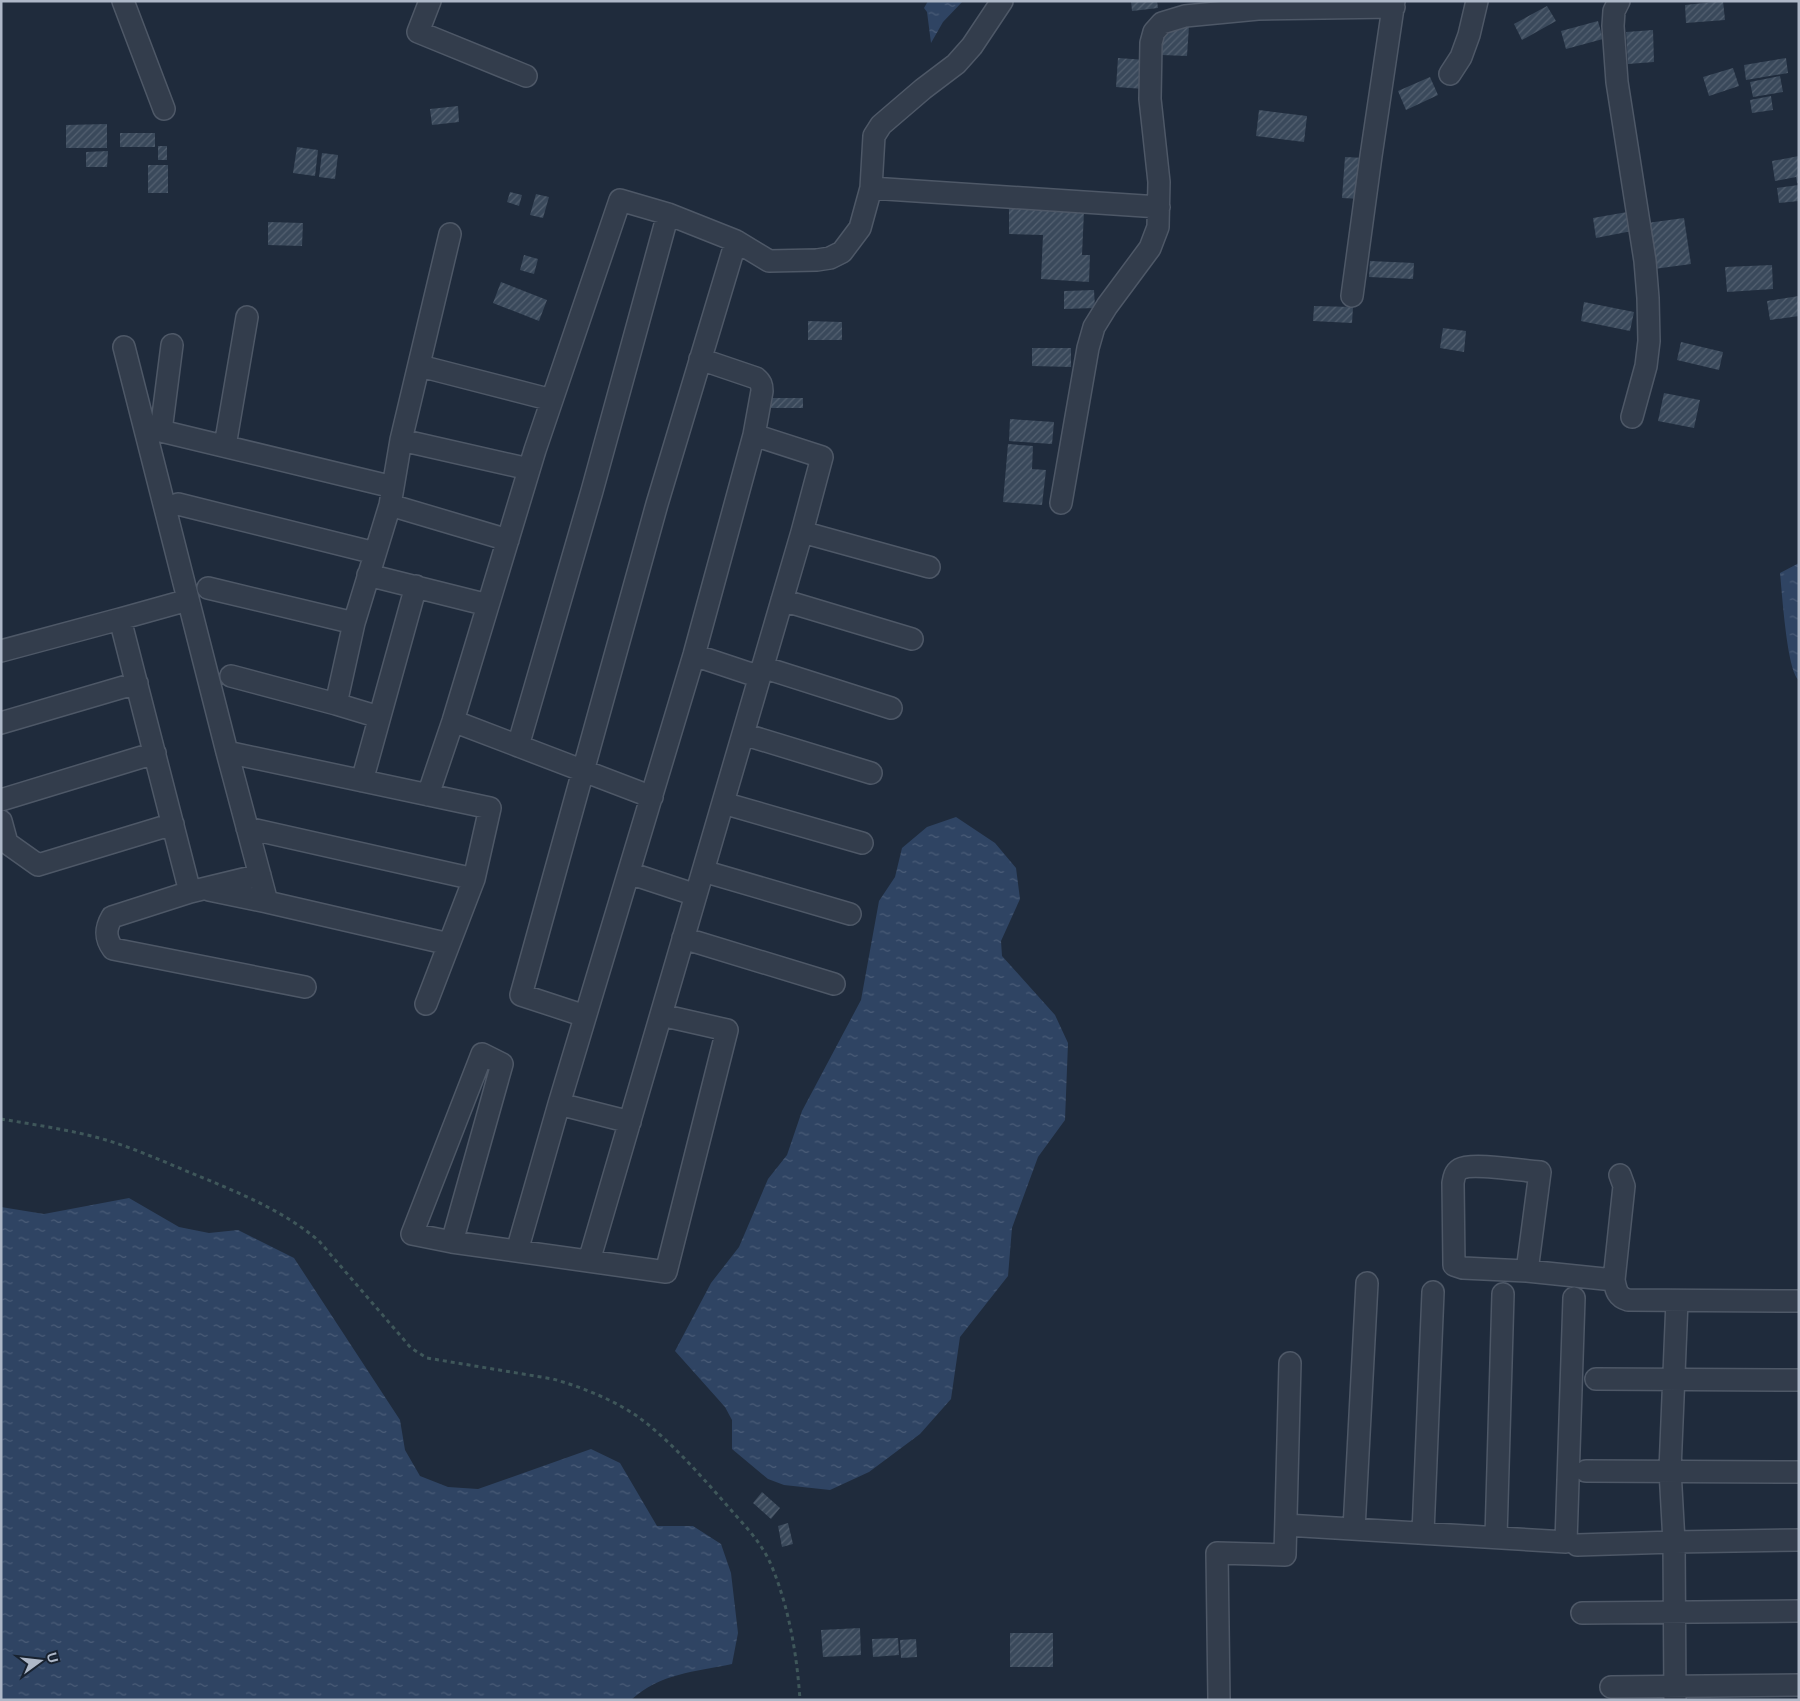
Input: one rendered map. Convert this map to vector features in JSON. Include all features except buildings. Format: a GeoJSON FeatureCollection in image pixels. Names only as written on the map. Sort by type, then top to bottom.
{"type":"FeatureCollection","features":[{"type":"Feature","properties":{"kind":"street"},"geometry":{"type":"LineString","coordinates":[[124,1],[164,109]]}},
{"type":"Feature","properties":{"kind":"street"},"geometry":{"type":"LineString","coordinates":[[430,1],[418,32],[526,76]]}},
{"type":"Feature","properties":{"kind":"street"},"geometry":{"type":"LineString","coordinates":[[428,795],[453,721],[529,469],[620,200],[668,214],[736,241],[769,261],[817,260],[830,258],[842,252],[860,228],[871,188],[874,136],[881,125],[956,64],[972,46],[1002,1]]}},
{"type":"Feature","properties":{"kind":"street"},"geometry":{"type":"LineString","coordinates":[[1450,74],[1461,57],[1469,35],[1477,1]]}},
{"type":"Feature","properties":{"kind":"street"},"geometry":{"type":"LineString","coordinates":[[1619,1],[1614,11],[1613,26],[1616,82],[1645,261],[1648,298],[1648,350],[1646,366],[1632,417]]}},
{"type":"Feature","properties":{"kind":"street"},"geometry":{"type":"LineString","coordinates":[[1061,502],[1088,348],[1094,327],[1107,306],[1150,248],[1158,226],[1160,206],[1159,182],[1150,99],[1151,43],[1154,32],[1162,23],[1185,16],[1258,9],[1394,4],[1352,296]]}},
{"type":"Feature","properties":{"kind":"street"},"geometry":{"type":"LineString","coordinates":[[871,188],[1160,206]]}},
{"type":"Feature","properties":{"kind":"street"},"geometry":{"type":"LineString","coordinates":[[518,746],[592,491],[668,214]]}},
{"type":"Feature","properties":{"kind":"street"},"geometry":{"type":"LineString","coordinates":[[336,704],[354,622],[392,496],[401,440],[450,234]]}},
{"type":"Feature","properties":{"kind":"street"},"geometry":{"type":"LineString","coordinates":[[586,1016],[521,995],[657,504],[736,241]]}},
{"type":"Feature","properties":{"kind":"street"},"geometry":{"type":"LineString","coordinates":[[225,446],[247,317]]}},
{"type":"Feature","properties":{"kind":"street"},"geometry":{"type":"LineString","coordinates":[[172,346],[161,431],[225,446],[392,496],[508,540]]}},
{"type":"Feature","properties":{"kind":"street"},"geometry":{"type":"LineString","coordinates":[[124,347],[267,902]]}},
{"type":"Feature","properties":{"kind":"street"},"geometry":{"type":"LineString","coordinates":[[517,1251],[558,1104],[694,655],[754,435],[762,391],[760,381],[756,378],[700,360]]}},
{"type":"Feature","properties":{"kind":"street"},"geometry":{"type":"LineString","coordinates":[[420,366],[552,400]]}},
{"type":"Feature","properties":{"kind":"street"},"geometry":{"type":"LineString","coordinates":[[589,1261],[802,532],[822,457],[754,435]]}},
{"type":"Feature","properties":{"kind":"street"},"geometry":{"type":"LineString","coordinates":[[401,440],[529,469]]}},
{"type":"Feature","properties":{"kind":"street"},"geometry":{"type":"LineString","coordinates":[[178,504],[375,553]]}},
{"type":"Feature","properties":{"kind":"street"},"geometry":{"type":"LineString","coordinates":[[802,532],[928,567]]}},
{"type":"Feature","properties":{"kind":"street"},"geometry":{"type":"LineString","coordinates":[[368,575],[488,605]]}},
{"type":"Feature","properties":{"kind":"street"},"geometry":{"type":"LineString","coordinates":[[362,781],[416,586]]}},
{"type":"Feature","properties":{"kind":"street"},"geometry":{"type":"LineString","coordinates":[[208,588],[354,622]]}},
{"type":"Feature","properties":{"kind":"street"},"geometry":{"type":"LineString","coordinates":[[1,651],[188,600]]}},
{"type":"Feature","properties":{"kind":"street"},"geometry":{"type":"LineString","coordinates":[[782,600],[912,639]]}},
{"type":"Feature","properties":{"kind":"street"},"geometry":{"type":"LineString","coordinates":[[120,619],[173,824],[197,890]]}},
{"type":"Feature","properties":{"kind":"street"},"geometry":{"type":"LineString","coordinates":[[694,655],[891,708]]}},
{"type":"Feature","properties":{"kind":"street"},"geometry":{"type":"LineString","coordinates":[[231,676],[380,717]]}},
{"type":"Feature","properties":{"kind":"street"},"geometry":{"type":"LineString","coordinates":[[1,723],[137,683]]}},
{"type":"Feature","properties":{"kind":"street"},"geometry":{"type":"LineString","coordinates":[[453,721],[652,797]]}},
{"type":"Feature","properties":{"kind":"street"},"geometry":{"type":"LineString","coordinates":[[743,734],[871,773]]}},
{"type":"Feature","properties":{"kind":"street"},"geometry":{"type":"LineString","coordinates":[[227,752],[490,808],[474,878],[426,1004]]}},
{"type":"Feature","properties":{"kind":"street"},"geometry":{"type":"LineString","coordinates":[[1,800],[154,753]]}},
{"type":"Feature","properties":{"kind":"street"},"geometry":{"type":"LineString","coordinates":[[723,803],[862,843]]}},
{"type":"Feature","properties":{"kind":"street"},"geometry":{"type":"LineString","coordinates":[[1,821],[7,843],[38,865],[173,824]]}},
{"type":"Feature","properties":{"kind":"street"},"geometry":{"type":"LineString","coordinates":[[247,828],[474,878]]}},
{"type":"Feature","properties":{"kind":"street"},"geometry":{"type":"LineString","coordinates":[[703,871],[850,914]]}},
{"type":"Feature","properties":{"kind":"street"},"geometry":{"type":"LineString","coordinates":[[629,873],[696,895]]}},
{"type":"Feature","properties":{"kind":"street"},"geometry":{"type":"LineString","coordinates":[[260,875],[197,890],[112,917],[107,925],[107,941],[114,949],[305,987]]}},
{"type":"Feature","properties":{"kind":"street"},"geometry":{"type":"LineString","coordinates":[[197,890],[267,902],[449,944]]}},
{"type":"Feature","properties":{"kind":"street"},"geometry":{"type":"LineString","coordinates":[[684,938],[834,984]]}},
{"type":"Feature","properties":{"kind":"street"},"geometry":{"type":"LineString","coordinates":[[452,1242],[502,1064],[482,1054],[412,1234],[452,1242],[666,1272],[727,1030],[661,1015]]}},
{"type":"Feature","properties":{"kind":"street"},"geometry":{"type":"LineString","coordinates":[[558,1104],[630,1122]]}},
{"type":"Feature","properties":{"kind":"street"},"geometry":{"type":"LineString","coordinates":[[1527,1270],[1540,1172],[1473,1166],[1458,1170],[1453,1183],[1454,1264],[1463,1268],[1527,1270],[1614,1280]]}},
{"type":"Feature","properties":{"kind":"street"},"geometry":{"type":"LineString","coordinates":[[1620,1175],[1623,1181],[1624,1192],[1614,1280],[1616,1292],[1623,1299],[1799,1301]]}},
{"type":"Feature","properties":{"kind":"street"},"geometry":{"type":"LineString","coordinates":[[1354,1529],[1367,1283]]}},
{"type":"Feature","properties":{"kind":"street"},"geometry":{"type":"LineString","coordinates":[[1423,1533],[1432,1292]]}},
{"type":"Feature","properties":{"kind":"street"},"geometry":{"type":"LineString","coordinates":[[1496,1537],[1503,1294]]}},
{"type":"Feature","properties":{"kind":"street"},"geometry":{"type":"LineString","coordinates":[[1286,1525],[1566,1542],[1574,1298]]}},
{"type":"Feature","properties":{"kind":"street"},"geometry":{"type":"LineString","coordinates":[[1675,1693],[1674,1542],[1670,1470],[1678,1301]]}},
{"type":"Feature","properties":{"kind":"street"},"geometry":{"type":"LineString","coordinates":[[1219,1700],[1217,1553],[1286,1555],[1290,1363]]}},
{"type":"Feature","properties":{"kind":"street"},"geometry":{"type":"LineString","coordinates":[[1596,1379],[1799,1380]]}},
{"type":"Feature","properties":{"kind":"street"},"geometry":{"type":"LineString","coordinates":[[1586,1471],[1799,1472]]}},
{"type":"Feature","properties":{"kind":"street"},"geometry":{"type":"LineString","coordinates":[[1577,1545],[1799,1540]]}},
{"type":"Feature","properties":{"kind":"street"},"geometry":{"type":"LineString","coordinates":[[1582,1613],[1799,1611]]}},
{"type":"Feature","properties":{"kind":"street"},"geometry":{"type":"LineString","coordinates":[[1611,1687],[1675,1693],[1799,1685]]}},
{"type":"Feature","properties":{"kind":"path"},"geometry":{"type":"LineString","coordinates":[[1,1119],[63,1130],[107,1141],[223,1186],[276,1210],[302,1226],[319,1241],[411,1348],[427,1358],[553,1379],[572,1384],[603,1397],[644,1422],[682,1456],[763,1549],[772,1566],[788,1619],[800,1700]]}},
{"type":"Feature","properties":{"kind":"water"},"geometry":{"type":"Polygon","coordinates":[[[928,1],[963,1],[943,22],[931,43],[927,12],[924,8],[928,1]]]}},
{"type":"Feature","properties":{"kind":"water"},"geometry":{"type":"Polygon","coordinates":[[[1799,563],[1799,680],[1791,662],[1788,647],[1780,573],[1799,563]]]}},
{"type":"Feature","properties":{"kind":"water"},"geometry":{"type":"Polygon","coordinates":[[[956,817],[995,843],[1016,868],[1020,899],[1001,941],[1002,956],[1055,1015],[1068,1043],[1065,1120],[1038,1157],[1012,1228],[1008,1276],[960,1337],[951,1399],[920,1434],[869,1472],[830,1490],[784,1485],[768,1479],[732,1449],[732,1420],[725,1407],[675,1351],[711,1283],[739,1247],[768,1179],[787,1155],[802,1111],[861,1000],[879,901],[895,877],[902,848],[927,827],[956,817]]]}},
{"type":"Feature","properties":{"kind":"water"},"geometry":{"type":"Polygon","coordinates":[[[129,1198],[179,1227],[209,1233],[238,1230],[294,1258],[400,1420],[405,1450],[420,1476],[448,1487],[478,1489],[591,1449],[620,1463],[657,1526],[693,1526],[721,1544],[731,1573],[738,1633],[732,1664],[666,1679],[642,1691],[631,1700],[1,1700],[1,1207],[44,1214],[129,1198]]]}}]}
